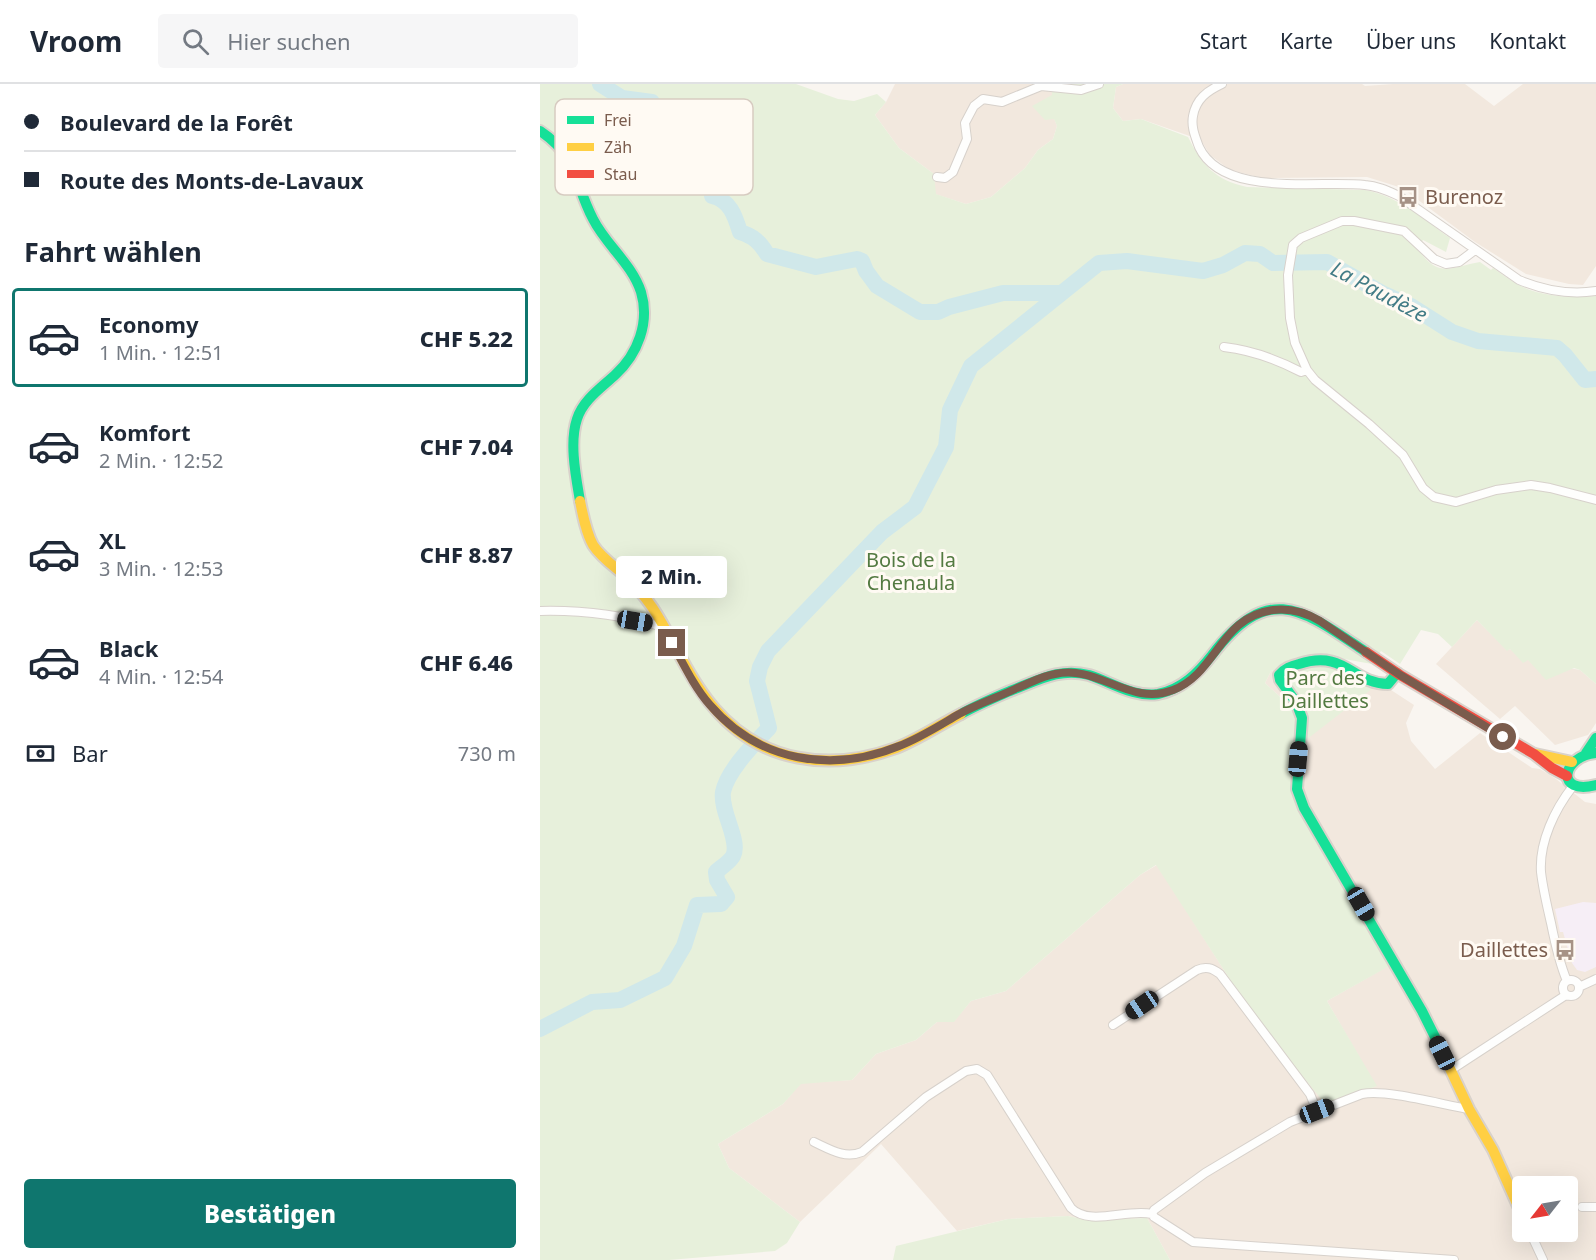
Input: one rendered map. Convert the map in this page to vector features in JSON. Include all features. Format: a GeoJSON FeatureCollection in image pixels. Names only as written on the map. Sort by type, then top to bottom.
{"type":"FeatureCollection","features":[{"type":"Feature","properties":{"kind":"street"},"geometry":{"type":"LineString","coordinates":[[937,177],[945,178],[953,172],[967,139],[964,123],[974,106],[983,99],[1002,102],[1041,86],[1081,90],[1099,84]]}},
{"type":"Feature","properties":{"kind":"street"},"geometry":{"type":"LineString","coordinates":[[1222,84],[1211,89],[1200,99],[1194,112],[1192,125],[1201,151],[1210,162],[1225,173],[1256,181],[1351,183],[1384,189],[1400,196],[1519,280],[1535,287],[1553,290],[1596,291]]}},
{"type":"Feature","properties":{"kind":"street"},"geometry":{"type":"LineString","coordinates":[[540,131],[555,142]]}},
{"type":"Feature","properties":{"kind":"street"},"geometry":{"type":"LineString","coordinates":[[582,195],[599,230],[623,258],[640,284],[644,312],[641,337],[629,360],[586,400],[576,422],[574,440],[585,525],[601,556],[641,591],[710,705],[725,722],[754,742],[770,750],[801,758],[835,761],[881,752],[899,746],[962,713],[1050,675],[1077,672],[1136,694],[1160,694],[1173,690],[1192,679],[1227,634],[1238,624],[1256,614],[1276,610],[1295,610],[1307,614],[1369,652],[1397,673],[1534,754],[1567,776],[1573,786],[1583,790],[1596,785]]}},
{"type":"Feature","properties":{"kind":"street"},"geometry":{"type":"LineString","coordinates":[[1475,250],[1459,262],[1446,264],[1434,259],[1404,231],[1354,221],[1342,221],[1301,238],[1293,245],[1288,275],[1290,318],[1295,343],[1307,370],[1315,380],[1403,455],[1423,488],[1434,497],[1456,502],[1496,490],[1531,485],[1596,500]]}},
{"type":"Feature","properties":{"kind":"street"},"geometry":{"type":"LineString","coordinates":[[1224,347],[1263,356],[1301,372],[1307,370]]}},
{"type":"Feature","properties":{"kind":"street"},"geometry":{"type":"LineString","coordinates":[[540,611],[610,616],[663,627]]}},
{"type":"Feature","properties":{"kind":"street"},"geometry":{"type":"LineString","coordinates":[[1397,673],[1388,684],[1379,685],[1336,661],[1312,660],[1282,670],[1279,675],[1280,680],[1296,702],[1302,718],[1297,789],[1304,808],[1402,974],[1469,1110],[1493,1150],[1512,1193]]}},
{"type":"Feature","properties":{"kind":"street"},"geometry":{"type":"LineString","coordinates":[[1567,776],[1568,767],[1572,762],[1591,753],[1596,738]]}},
{"type":"Feature","properties":{"kind":"street"},"geometry":{"type":"LineString","coordinates":[[1534,754],[1572,762]]}},
{"type":"Feature","properties":{"kind":"street"},"geometry":{"type":"LineString","coordinates":[[1567,981],[1560,964],[1541,871],[1550,827],[1573,786]]}},
{"type":"Feature","properties":{"kind":"street"},"geometry":{"type":"LineString","coordinates":[[1113,1025],[1197,970],[1203,968],[1214,970],[1220,974],[1310,1094],[1317,1111]]}},
{"type":"Feature","properties":{"kind":"street"},"geometry":{"type":"LineString","coordinates":[[1451,1070],[1566,995],[1576,994],[1579,987],[1596,978]]}},
{"type":"Feature","properties":{"kind":"street"},"geometry":{"type":"LineString","coordinates":[[1566,995],[1562,987],[1567,981]]}},
{"type":"Feature","properties":{"kind":"street"},"geometry":{"type":"LineString","coordinates":[[1567,981],[1575,981],[1579,987]]}},
{"type":"Feature","properties":{"kind":"street"},"geometry":{"type":"LineString","coordinates":[[814,1142],[837,1153],[849,1155],[862,1152],[926,1097],[966,1071],[976,1069],[987,1075],[1077,1214],[1088,1217],[1142,1212],[1152,1214],[1193,1242],[1454,1260]]}},
{"type":"Feature","properties":{"kind":"street"},"geometry":{"type":"LineString","coordinates":[[1152,1214],[1154,1210],[1205,1173],[1290,1122],[1371,1092],[1469,1110]]}},
{"type":"Feature","properties":{"kind":"street"},"geometry":{"type":"LineString","coordinates":[[1582,1207],[1596,1207]]}},
{"type":"Feature","properties":{"kind":"street"},"geometry":{"type":"LineString","coordinates":[[1535,1242],[1543,1260]]}},
{"type":"Feature","properties":{"kind":"shaded area"},"geometry":{"type":"Polygon","coordinates":[[[895,84],[1052,84],[1054,118],[1057,126],[1053,139],[1038,150],[1025,168],[991,197],[966,204],[935,194],[934,174],[899,148],[875,115],[886,102],[895,84]]]}},
{"type":"Feature","properties":{"kind":"shaded area"},"geometry":{"type":"Polygon","coordinates":[[[1123,84],[1362,84],[1365,86],[1465,84],[1494,106],[1523,84],[1596,84],[1596,266],[1583,285],[1526,274],[1475,242],[1402,188],[1367,177],[1263,178],[1230,170],[1210,155],[1201,140],[1141,119],[1123,121],[1113,108],[1116,87],[1123,84]]]}},
{"type":"Feature","properties":{"kind":"shaded area"},"geometry":{"type":"Polygon","coordinates":[[[1477,620],[1507,650],[1510,649],[1528,660],[1580,670],[1596,684],[1596,723],[1588,735],[1555,745],[1515,706],[1500,719],[1436,664],[1477,620]]]}},
{"type":"Feature","properties":{"kind":"shaded area"},"geometry":{"type":"Polygon","coordinates":[[[1316,654],[1345,660],[1414,705],[1406,723],[1411,741],[1435,769],[1480,733],[1532,768],[1540,769],[1556,779],[1585,802],[1596,804],[1596,1260],[1170,1260],[1147,1218],[1087,1220],[1068,1216],[1008,1219],[957,1231],[881,1144],[800,1222],[729,1168],[718,1144],[783,1104],[801,1083],[852,1080],[876,1054],[916,1040],[937,1022],[954,1021],[971,1001],[1006,991],[1140,875],[1157,865],[1231,981],[1326,1105],[1376,1086],[1327,1001],[1390,965],[1300,813],[1291,793],[1292,758],[1297,720],[1290,706],[1265,683],[1271,671],[1316,654]]]}},
{"type":"Feature","properties":{"kind":"shaded area"},"geometry":{"type":"Polygon","coordinates":[[[1583,902],[1596,903],[1596,967],[1585,972],[1577,970],[1572,963],[1563,932],[1560,932],[1555,909],[1583,902]]]}},
{"type":"Feature","properties":{"kind":"green space","name":"Bois de la Chenaula"},"geometry":{"type":"Polygon","coordinates":[[[540,84],[796,84],[838,99],[854,101],[877,94],[886,102],[875,115],[899,148],[934,174],[936,194],[966,204],[991,197],[1025,168],[1038,150],[1053,139],[1057,126],[1054,119],[1045,120],[1032,106],[1052,95],[1052,84],[1123,84],[1116,87],[1113,108],[1123,121],[1141,119],[1188,137],[1204,163],[1226,180],[1247,187],[1365,190],[1377,193],[1410,209],[1450,238],[1446,252],[1423,240],[1418,249],[1425,258],[1439,268],[1453,268],[1480,262],[1530,290],[1568,297],[1596,296],[1596,684],[1580,670],[1574,668],[1546,680],[1528,660],[1523,663],[1510,649],[1507,651],[1477,620],[1452,647],[1438,634],[1421,630],[1400,664],[1381,651],[1372,664],[1316,654],[1271,671],[1265,683],[1290,706],[1297,720],[1292,758],[1291,793],[1300,813],[1391,965],[1327,1001],[1377,1086],[1326,1105],[1277,1045],[1231,981],[1156,865],[1140,875],[1006,991],[971,1001],[954,1022],[937,1022],[916,1040],[876,1054],[852,1080],[801,1084],[783,1104],[718,1144],[729,1168],[800,1222],[787,1243],[775,1251],[669,1260],[540,1260],[540,84]]]}},
{"type":"Feature","properties":{"kind":"green space","name":"Parc des Daillettes"},"geometry":{"type":"Polygon","coordinates":[[[1325,663],[1347,669],[1373,688],[1306,740],[1306,716],[1301,699],[1282,676],[1296,666],[1325,663]]]}},
{"type":"Feature","properties":{"kind":"green space"},"geometry":{"type":"Polygon","coordinates":[[[1068,1216],[1087,1220],[1147,1218],[1170,1260],[893,1260],[896,1246],[1008,1219],[1068,1216]]]}},
{"type":"Feature","properties":{"kind":"waterway","name":"La Paudèze"},"geometry":{"type":"LineString","coordinates":[[600,84],[622,98],[630,99]]}},
{"type":"Feature","properties":{"kind":"waterway","name":"La Paudèze"},"geometry":{"type":"LineString","coordinates":[[712,195],[727,205],[734,215],[740,232],[756,240],[767,254],[816,267],[857,259],[862,261],[877,286],[920,312],[938,312],[1003,293],[1061,293]]}},
{"type":"Feature","properties":{"kind":"waterway"},"geometry":{"type":"LineString","coordinates":[[540,1029],[592,1002],[620,1000],[665,978],[684,946],[697,905],[721,904],[727,897],[717,880],[716,872],[732,858],[735,850],[733,834],[724,808],[723,792],[735,767],[769,728],[757,681],[760,667],[768,651],[882,532],[915,507],[946,447],[950,410],[971,366],[1099,263],[1127,261],[1203,271],[1223,265],[1245,253],[1260,254],[1273,263],[1327,262],[1382,293],[1411,306],[1452,332],[1478,341],[1557,348],[1585,380],[1596,379]]}},
{"type":"Feature","properties":{"kind":"traffic: fast"},"geometry":{"type":"LineString","coordinates":[[540,131],[555,143]]}},
{"type":"Feature","properties":{"kind":"traffic: fast"},"geometry":{"type":"LineString","coordinates":[[580,501],[573,449],[577,419],[588,400],[623,367],[630,357],[640,337],[644,315],[641,292],[632,272],[598,228],[583,195]]}},
{"type":"Feature","properties":{"kind":"traffic: fast"},"geometry":{"type":"LineString","coordinates":[[961,714],[1039,679],[1058,674],[1089,675],[1140,694],[1167,692],[1195,674],[1232,632],[1251,617],[1269,610],[1286,610],[1304,615],[1323,624],[1366,652]]}},
{"type":"Feature","properties":{"kind":"traffic: fast"},"geometry":{"type":"LineString","coordinates":[[1397,673],[1388,684],[1376,683],[1338,664],[1315,661],[1291,667],[1279,675],[1280,680],[1296,702],[1302,718],[1297,789],[1304,808],[1422,1011],[1437,1041]]}},
{"type":"Feature","properties":{"kind":"traffic: fast"},"geometry":{"type":"LineString","coordinates":[[1586,753],[1596,738]]}},
{"type":"Feature","properties":{"kind":"traffic: fast"},"geometry":{"type":"LineString","coordinates":[[1596,753],[1575,761],[1568,774],[1569,780],[1574,785],[1583,787],[1596,785]]}},
{"type":"Feature","properties":{"kind":"traffic: slow"},"geometry":{"type":"LineString","coordinates":[[580,501],[593,545],[605,559],[629,579],[647,600],[696,684],[714,708],[753,741],[798,758],[846,760],[896,748],[961,714]]}},
{"type":"Feature","properties":{"kind":"traffic: slow"},"geometry":{"type":"LineString","coordinates":[[1535,754],[1572,762]]}},
{"type":"Feature","properties":{"kind":"traffic: slow"},"geometry":{"type":"LineString","coordinates":[[1437,1041],[1469,1109],[1493,1150],[1512,1193]]}},
{"type":"Feature","properties":{"kind":"traffic: jam"},"geometry":{"type":"LineString","coordinates":[[1366,652],[1567,776]]}},
{"type":"Feature","properties":{"kind":"place","name":"Burenoz"},"geometry":{"type":"Point","coordinates":[1408,197]}},
{"type":"Feature","properties":{"kind":"place","name":"Daillettes"},"geometry":{"type":"Point","coordinates":[1565,950]}},
{"type":"Feature","properties":{"kind":"route"},"geometry":{"type":"LineString","coordinates":[[672,643],[705,699],[725,722],[770,750],[801,758],[835,761],[899,746],[962,713],[1059,673],[1077,672],[1089,675],[1136,694],[1160,694],[1173,690],[1192,679],[1227,634],[1245,619],[1269,611],[1295,610],[1320,621],[1400,675],[1503,737]]}}]}
